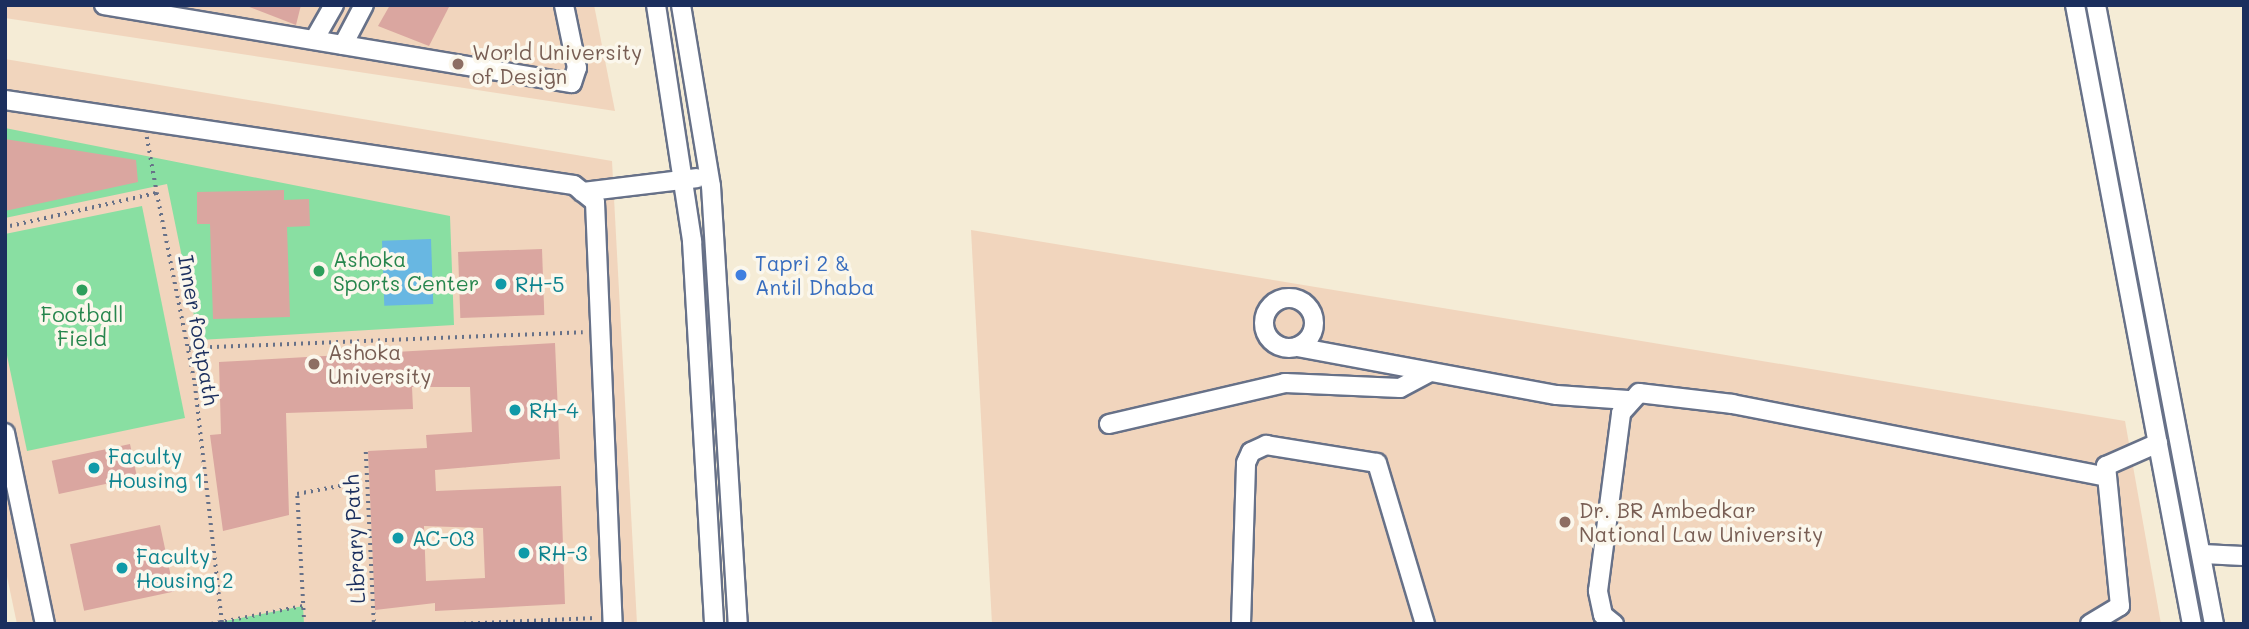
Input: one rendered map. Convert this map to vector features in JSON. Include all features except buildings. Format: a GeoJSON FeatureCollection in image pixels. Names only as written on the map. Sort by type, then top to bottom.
{"type":"FeatureCollection","features":[{"type":"Feature","properties":{"kind":"street"},"geometry":{"type":"LineString","coordinates":[[104,5],[572,83],[577,68],[564,5]]}},
{"type":"Feature","properties":{"kind":"street"},"geometry":{"type":"LineString","coordinates":[[314,40],[334,5]]}},
{"type":"Feature","properties":{"kind":"street"},"geometry":{"type":"LineString","coordinates":[[343,45],[364,5]]}},
{"type":"Feature","properties":{"kind":"street"},"geometry":{"type":"LineString","coordinates":[[656,5],[685,179],[714,624]]}},
{"type":"Feature","properties":{"kind":"street"},"geometry":{"type":"LineString","coordinates":[[681,5],[710,177],[738,624]]}},
{"type":"Feature","properties":{"kind":"street"},"geometry":{"type":"LineString","coordinates":[[2075,5],[2192,624]]}},
{"type":"Feature","properties":{"kind":"street"},"geometry":{"type":"LineString","coordinates":[[2095,5],[2214,624]]}},
{"type":"Feature","properties":{"kind":"street"},"geometry":{"type":"LineString","coordinates":[[5,100],[574,185],[595,202],[596,332],[612,621]]}},
{"type":"Feature","properties":{"kind":"street"},"geometry":{"type":"LineString","coordinates":[[582,192],[710,177]]}},
{"type":"Feature","properties":{"kind":"street"},"geometry":{"type":"LineString","coordinates":[[1297,347],[1557,395],[1628,400],[1653,391],[2103,476]]}},
{"type":"Feature","properties":{"kind":"street"},"geometry":{"type":"LineString","coordinates":[[1109,424],[1285,383],[1400,388],[1430,372]]}},
{"type":"Feature","properties":{"kind":"street"},"geometry":{"type":"LineString","coordinates":[[2151,402],[2172,398]]}},
{"type":"Feature","properties":{"kind":"street"},"geometry":{"type":"LineString","coordinates":[[1614,624],[1603,615],[1598,591],[1628,400]]}},
{"type":"Feature","properties":{"kind":"street"},"geometry":{"type":"LineString","coordinates":[[5,433],[45,624]]}},
{"type":"Feature","properties":{"kind":"street"},"geometry":{"type":"LineString","coordinates":[[2090,624],[2120,606],[2103,476],[2112,460],[2158,443]]}},
{"type":"Feature","properties":{"kind":"street"},"geometry":{"type":"LineString","coordinates":[[1241,624],[1246,463],[1251,452],[1266,445],[1377,463],[1425,624]]}},
{"type":"Feature","properties":{"kind":"street"},"geometry":{"type":"LineString","coordinates":[[2202,554],[2244,556]]}},
{"type":"Feature","properties":{"kind":"path","name":"Inner footpath"},"geometry":{"type":"LineString","coordinates":[[153,122],[145,142],[188,348],[222,622]]}},
{"type":"Feature","properties":{"kind":"path"},"geometry":{"type":"LineString","coordinates":[[10,226],[157,193]]}},
{"type":"Feature","properties":{"kind":"path"},"geometry":{"type":"LineString","coordinates":[[188,348],[596,332]]}},
{"type":"Feature","properties":{"kind":"path","name":"Library Path"},"geometry":{"type":"LineString","coordinates":[[366,452],[374,624]]}},
{"type":"Feature","properties":{"kind":"path"},"geometry":{"type":"LineString","coordinates":[[304,624],[297,494],[366,481]]}},
{"type":"Feature","properties":{"kind":"path"},"geometry":{"type":"LineString","coordinates":[[211,624],[303,606]]}},
{"type":"Feature","properties":{"kind":"path"},"geometry":{"type":"LineString","coordinates":[[457,624],[612,621]]}},
{"type":"Feature","properties":{"kind":"shaded area","name":"World University of Design"},"geometry":{"type":"Polygon","coordinates":[[[5,5],[594,5],[615,111],[5,18],[5,5]]]}},
{"type":"Feature","properties":{"kind":"shaded area","name":"Ashoka University"},"geometry":{"type":"Polygon","coordinates":[[[5,59],[612,161],[637,624],[17,624],[5,567],[5,59]]]}},
{"type":"Feature","properties":{"kind":"shaded area","name":"Dr. BR Ambedkar National Law University"},"geometry":{"type":"Polygon","coordinates":[[[971,230],[2125,421],[2161,624],[992,624],[971,230]]]}},
{"type":"Feature","properties":{"kind":"green space","name":"Ashoka Sports Center"},"geometry":{"type":"Polygon","coordinates":[[[5,128],[450,216],[454,325],[199,340],[167,184],[5,218],[5,128]]]}},
{"type":"Feature","properties":{"kind":"green space","name":"Football Field"},"geometry":{"type":"Polygon","coordinates":[[[142,206],[185,418],[27,451],[5,346],[5,234],[142,206]]]}},
{"type":"Feature","properties":{"kind":"green space"},"geometry":{"type":"Polygon","coordinates":[[[303,606],[304,624],[210,624],[303,606]]]}},
{"type":"Feature","properties":{"kind":"water"},"geometry":{"type":"Polygon","coordinates":[[[431,239],[433,304],[384,306],[382,241],[431,239]]]}},
{"type":"Feature","properties":{"kind":"place","name":"World University of Design"},"geometry":{"type":"Point","coordinates":[458,64]}},
{"type":"Feature","properties":{"kind":"place","name":"Ashoka Sports Center"},"geometry":{"type":"Point","coordinates":[319,271]}},
{"type":"Feature","properties":{"kind":"place","name":"Tapri 2 & Antil Dhaba"},"geometry":{"type":"Point","coordinates":[741,275]}},
{"type":"Feature","properties":{"kind":"place","name":"RH-5"},"geometry":{"type":"Point","coordinates":[501,284]}},
{"type":"Feature","properties":{"kind":"place","name":"Football Field"},"geometry":{"type":"Point","coordinates":[82,290]}},
{"type":"Feature","properties":{"kind":"place","name":"Ashoka University"},"geometry":{"type":"Point","coordinates":[314,364]}},
{"type":"Feature","properties":{"kind":"place","name":"RH-4"},"geometry":{"type":"Point","coordinates":[515,410]}},
{"type":"Feature","properties":{"kind":"place","name":"Faculty Housing 1"},"geometry":{"type":"Point","coordinates":[94,468]}},
{"type":"Feature","properties":{"kind":"place","name":"Dr. BR Ambedkar National Law University"},"geometry":{"type":"Point","coordinates":[1565,522]}},
{"type":"Feature","properties":{"kind":"place","name":"AC-03"},"geometry":{"type":"Point","coordinates":[398,538]}},
{"type":"Feature","properties":{"kind":"place","name":"RH-3"},"geometry":{"type":"Point","coordinates":[524,553]}},
{"type":"Feature","properties":{"kind":"place","name":"Faculty Housing 2"},"geometry":{"type":"Point","coordinates":[122,568]}}]}
